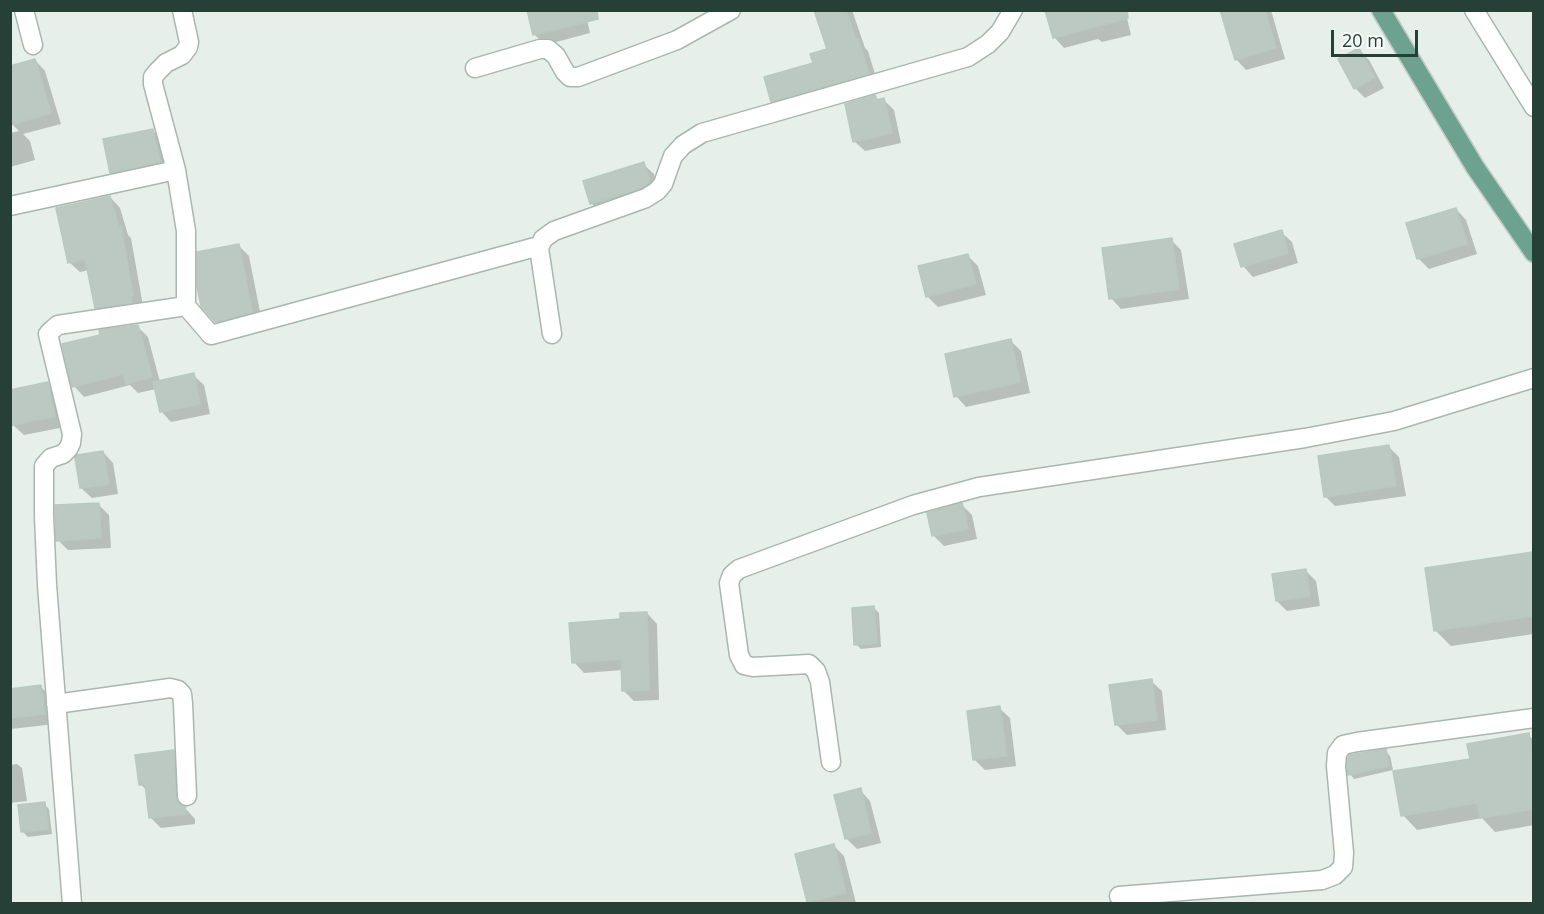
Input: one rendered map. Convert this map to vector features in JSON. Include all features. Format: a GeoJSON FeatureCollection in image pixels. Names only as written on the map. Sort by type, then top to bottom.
{"type":"FeatureCollection","features":[{"type":"Feature","properties":{"kind":"main road"},"geometry":{"type":"LineString","coordinates":[[1381,10],[1475,167],[1533,253]]}},
{"type":"Feature","properties":{"kind":"street"},"geometry":{"type":"LineString","coordinates":[[24,10],[33,45]]}},
{"type":"Feature","properties":{"kind":"street"},"geometry":{"type":"LineString","coordinates":[[182,10],[188,47],[182,55],[166,63],[158,71],[153,77],[153,84],[176,170],[186,231],[186,306],[211,335],[538,246],[539,248]]}},
{"type":"Feature","properties":{"kind":"street"},"geometry":{"type":"LineString","coordinates":[[475,68],[540,49],[548,49],[556,56],[570,77],[578,77],[677,40],[730,10]]}},
{"type":"Feature","properties":{"kind":"street"},"geometry":{"type":"LineString","coordinates":[[552,334],[539,248],[543,239],[554,231],[646,198],[657,191],[663,183],[673,156],[683,145],[702,134],[968,57],[988,44],[1000,32],[1013,10]]}},
{"type":"Feature","properties":{"kind":"street"},"geometry":{"type":"LineString","coordinates":[[1474,10],[1533,107]]}},
{"type":"Feature","properties":{"kind":"street"},"geometry":{"type":"LineString","coordinates":[[10,206],[176,170]]}},
{"type":"Feature","properties":{"kind":"street"},"geometry":{"type":"LineString","coordinates":[[72,903],[47,585],[44,466],[51,458],[63,454],[68,449],[72,434],[48,334],[58,325],[186,306]]}},
{"type":"Feature","properties":{"kind":"street"},"geometry":{"type":"LineString","coordinates":[[831,762],[820,682],[816,671],[809,664],[753,667],[744,665],[739,655],[729,583],[732,575],[739,569],[913,506],[980,487],[1383,424],[1533,378]]}},
{"type":"Feature","properties":{"kind":"street"},"geometry":{"type":"LineString","coordinates":[[56,705],[170,688],[178,690],[182,694],[183,704],[187,796]]}},
{"type":"Feature","properties":{"kind":"street"},"geometry":{"type":"LineString","coordinates":[[1119,896],[1322,880],[1335,875],[1343,867],[1344,853],[1336,766],[1337,753],[1343,745],[1533,718]]}},
{"type":"Feature","properties":{"kind":"building"},"geometry":{"type":"Polygon","coordinates":[[[527,10],[597,10],[598,19],[533,35],[527,10]]]}},
{"type":"Feature","properties":{"kind":"building"},"geometry":{"type":"Polygon","coordinates":[[[814,10],[846,10],[869,74],[771,102],[764,77],[813,63],[810,54],[827,49],[814,10]]]}},
{"type":"Feature","properties":{"kind":"building"},"geometry":{"type":"Polygon","coordinates":[[[1045,10],[1127,10],[1128,18],[1053,38],[1045,10]]]}},
{"type":"Feature","properties":{"kind":"building"},"geometry":{"type":"Polygon","coordinates":[[[1220,10],[1265,10],[1276,48],[1235,60],[1220,10]]]}},
{"type":"Feature","properties":{"kind":"building"},"geometry":{"type":"Polygon","coordinates":[[[1359,48],[1375,77],[1354,89],[1338,59],[1359,48]]]}},
{"type":"Feature","properties":{"kind":"building"},"geometry":{"type":"Polygon","coordinates":[[[35,59],[51,113],[10,125],[10,66],[35,59]]]}},
{"type":"Feature","properties":{"kind":"building"},"geometry":{"type":"Polygon","coordinates":[[[875,95],[877,100],[884,98],[892,133],[853,142],[845,104],[875,95]]]}},
{"type":"Feature","properties":{"kind":"building"},"geometry":{"type":"Polygon","coordinates":[[[153,129],[160,162],[110,173],[103,139],[153,129]]]}},
{"type":"Feature","properties":{"kind":"building"},"geometry":{"type":"Polygon","coordinates":[[[644,162],[650,182],[635,190],[590,204],[583,181],[644,162]]]}},
{"type":"Feature","properties":{"kind":"building"},"geometry":{"type":"Polygon","coordinates":[[[110,196],[119,227],[121,226],[133,296],[130,296],[132,303],[95,308],[85,259],[68,263],[56,208],[110,196]]]}},
{"type":"Feature","properties":{"kind":"building"},"geometry":{"type":"Polygon","coordinates":[[[1456,208],[1467,244],[1417,259],[1406,223],[1456,208]]]}},
{"type":"Feature","properties":{"kind":"building"},"geometry":{"type":"Polygon","coordinates":[[[1282,230],[1288,253],[1241,267],[1234,244],[1282,230]]]}},
{"type":"Feature","properties":{"kind":"building"},"geometry":{"type":"Polygon","coordinates":[[[1172,238],[1179,289],[1109,299],[1102,248],[1172,238]]]}},
{"type":"Feature","properties":{"kind":"building"},"geometry":{"type":"Polygon","coordinates":[[[239,244],[252,312],[215,322],[201,306],[197,287],[197,252],[239,244]]]}},
{"type":"Feature","properties":{"kind":"building"},"geometry":{"type":"Polygon","coordinates":[[[968,254],[976,284],[926,297],[918,266],[968,254]]]}},
{"type":"Feature","properties":{"kind":"building"},"geometry":{"type":"Polygon","coordinates":[[[138,325],[152,377],[126,384],[124,374],[72,387],[62,344],[100,335],[99,330],[138,325]]]}},
{"type":"Feature","properties":{"kind":"building"},"geometry":{"type":"Polygon","coordinates":[[[1011,339],[1020,382],[954,397],[945,354],[1011,339]]]}},
{"type":"Feature","properties":{"kind":"building"},"geometry":{"type":"Polygon","coordinates":[[[194,373],[200,404],[160,412],[153,382],[194,373]]]}},
{"type":"Feature","properties":{"kind":"building"},"geometry":{"type":"Polygon","coordinates":[[[48,382],[55,416],[10,426],[10,390],[48,382]]]}},
{"type":"Feature","properties":{"kind":"building"},"geometry":{"type":"Polygon","coordinates":[[[1389,445],[1396,486],[1324,497],[1318,456],[1389,445]]]}},
{"type":"Feature","properties":{"kind":"building"},"geometry":{"type":"Polygon","coordinates":[[[103,451],[109,484],[80,488],[75,458],[77,455],[103,451]]]}},
{"type":"Feature","properties":{"kind":"building"},"geometry":{"type":"Polygon","coordinates":[[[99,503],[101,538],[56,541],[55,505],[99,503]]]}},
{"type":"Feature","properties":{"kind":"building"},"geometry":{"type":"Polygon","coordinates":[[[962,503],[968,529],[932,536],[927,513],[962,503]]]}},
{"type":"Feature","properties":{"kind":"building"},"geometry":{"type":"Polygon","coordinates":[[[1533,552],[1533,616],[1434,631],[1425,568],[1533,552]]]}},
{"type":"Feature","properties":{"kind":"building"},"geometry":{"type":"Polygon","coordinates":[[[1306,569],[1310,596],[1276,601],[1272,574],[1306,569]]]}},
{"type":"Feature","properties":{"kind":"building"},"geometry":{"type":"Polygon","coordinates":[[[874,606],[877,643],[854,645],[852,608],[874,606]]]}},
{"type":"Feature","properties":{"kind":"building"},"geometry":{"type":"Polygon","coordinates":[[[647,612],[649,690],[622,691],[621,659],[572,663],[569,623],[620,619],[620,613],[647,612]]]}},
{"type":"Feature","properties":{"kind":"building"},"geometry":{"type":"Polygon","coordinates":[[[1152,679],[1157,720],[1115,725],[1109,685],[1152,679]]]}},
{"type":"Feature","properties":{"kind":"building"},"geometry":{"type":"Polygon","coordinates":[[[41,685],[45,714],[10,718],[10,689],[41,685]]]}},
{"type":"Feature","properties":{"kind":"building"},"geometry":{"type":"Polygon","coordinates":[[[1000,706],[1007,756],[973,760],[967,711],[1000,706]]]}},
{"type":"Feature","properties":{"kind":"building"},"geometry":{"type":"Polygon","coordinates":[[[1529,733],[1533,760],[1533,809],[1480,818],[1477,803],[1401,816],[1393,771],[1470,759],[1467,744],[1529,733]]]}},
{"type":"Feature","properties":{"kind":"building"},"geometry":{"type":"Polygon","coordinates":[[[1386,749],[1389,766],[1348,775],[1349,755],[1386,749]]]}},
{"type":"Feature","properties":{"kind":"building"},"geometry":{"type":"Polygon","coordinates":[[[174,750],[176,797],[178,802],[185,807],[186,814],[149,818],[145,784],[139,785],[135,755],[174,750]]]}},
{"type":"Feature","properties":{"kind":"building"},"geometry":{"type":"Polygon","coordinates":[[[861,788],[871,833],[845,839],[834,795],[861,788]]]}},
{"type":"Feature","properties":{"kind":"building"},"geometry":{"type":"Polygon","coordinates":[[[45,802],[48,829],[21,832],[18,805],[45,802]]]}},
{"type":"Feature","properties":{"kind":"building"},"geometry":{"type":"Polygon","coordinates":[[[834,844],[846,893],[807,902],[795,854],[834,844]]]}}]}
